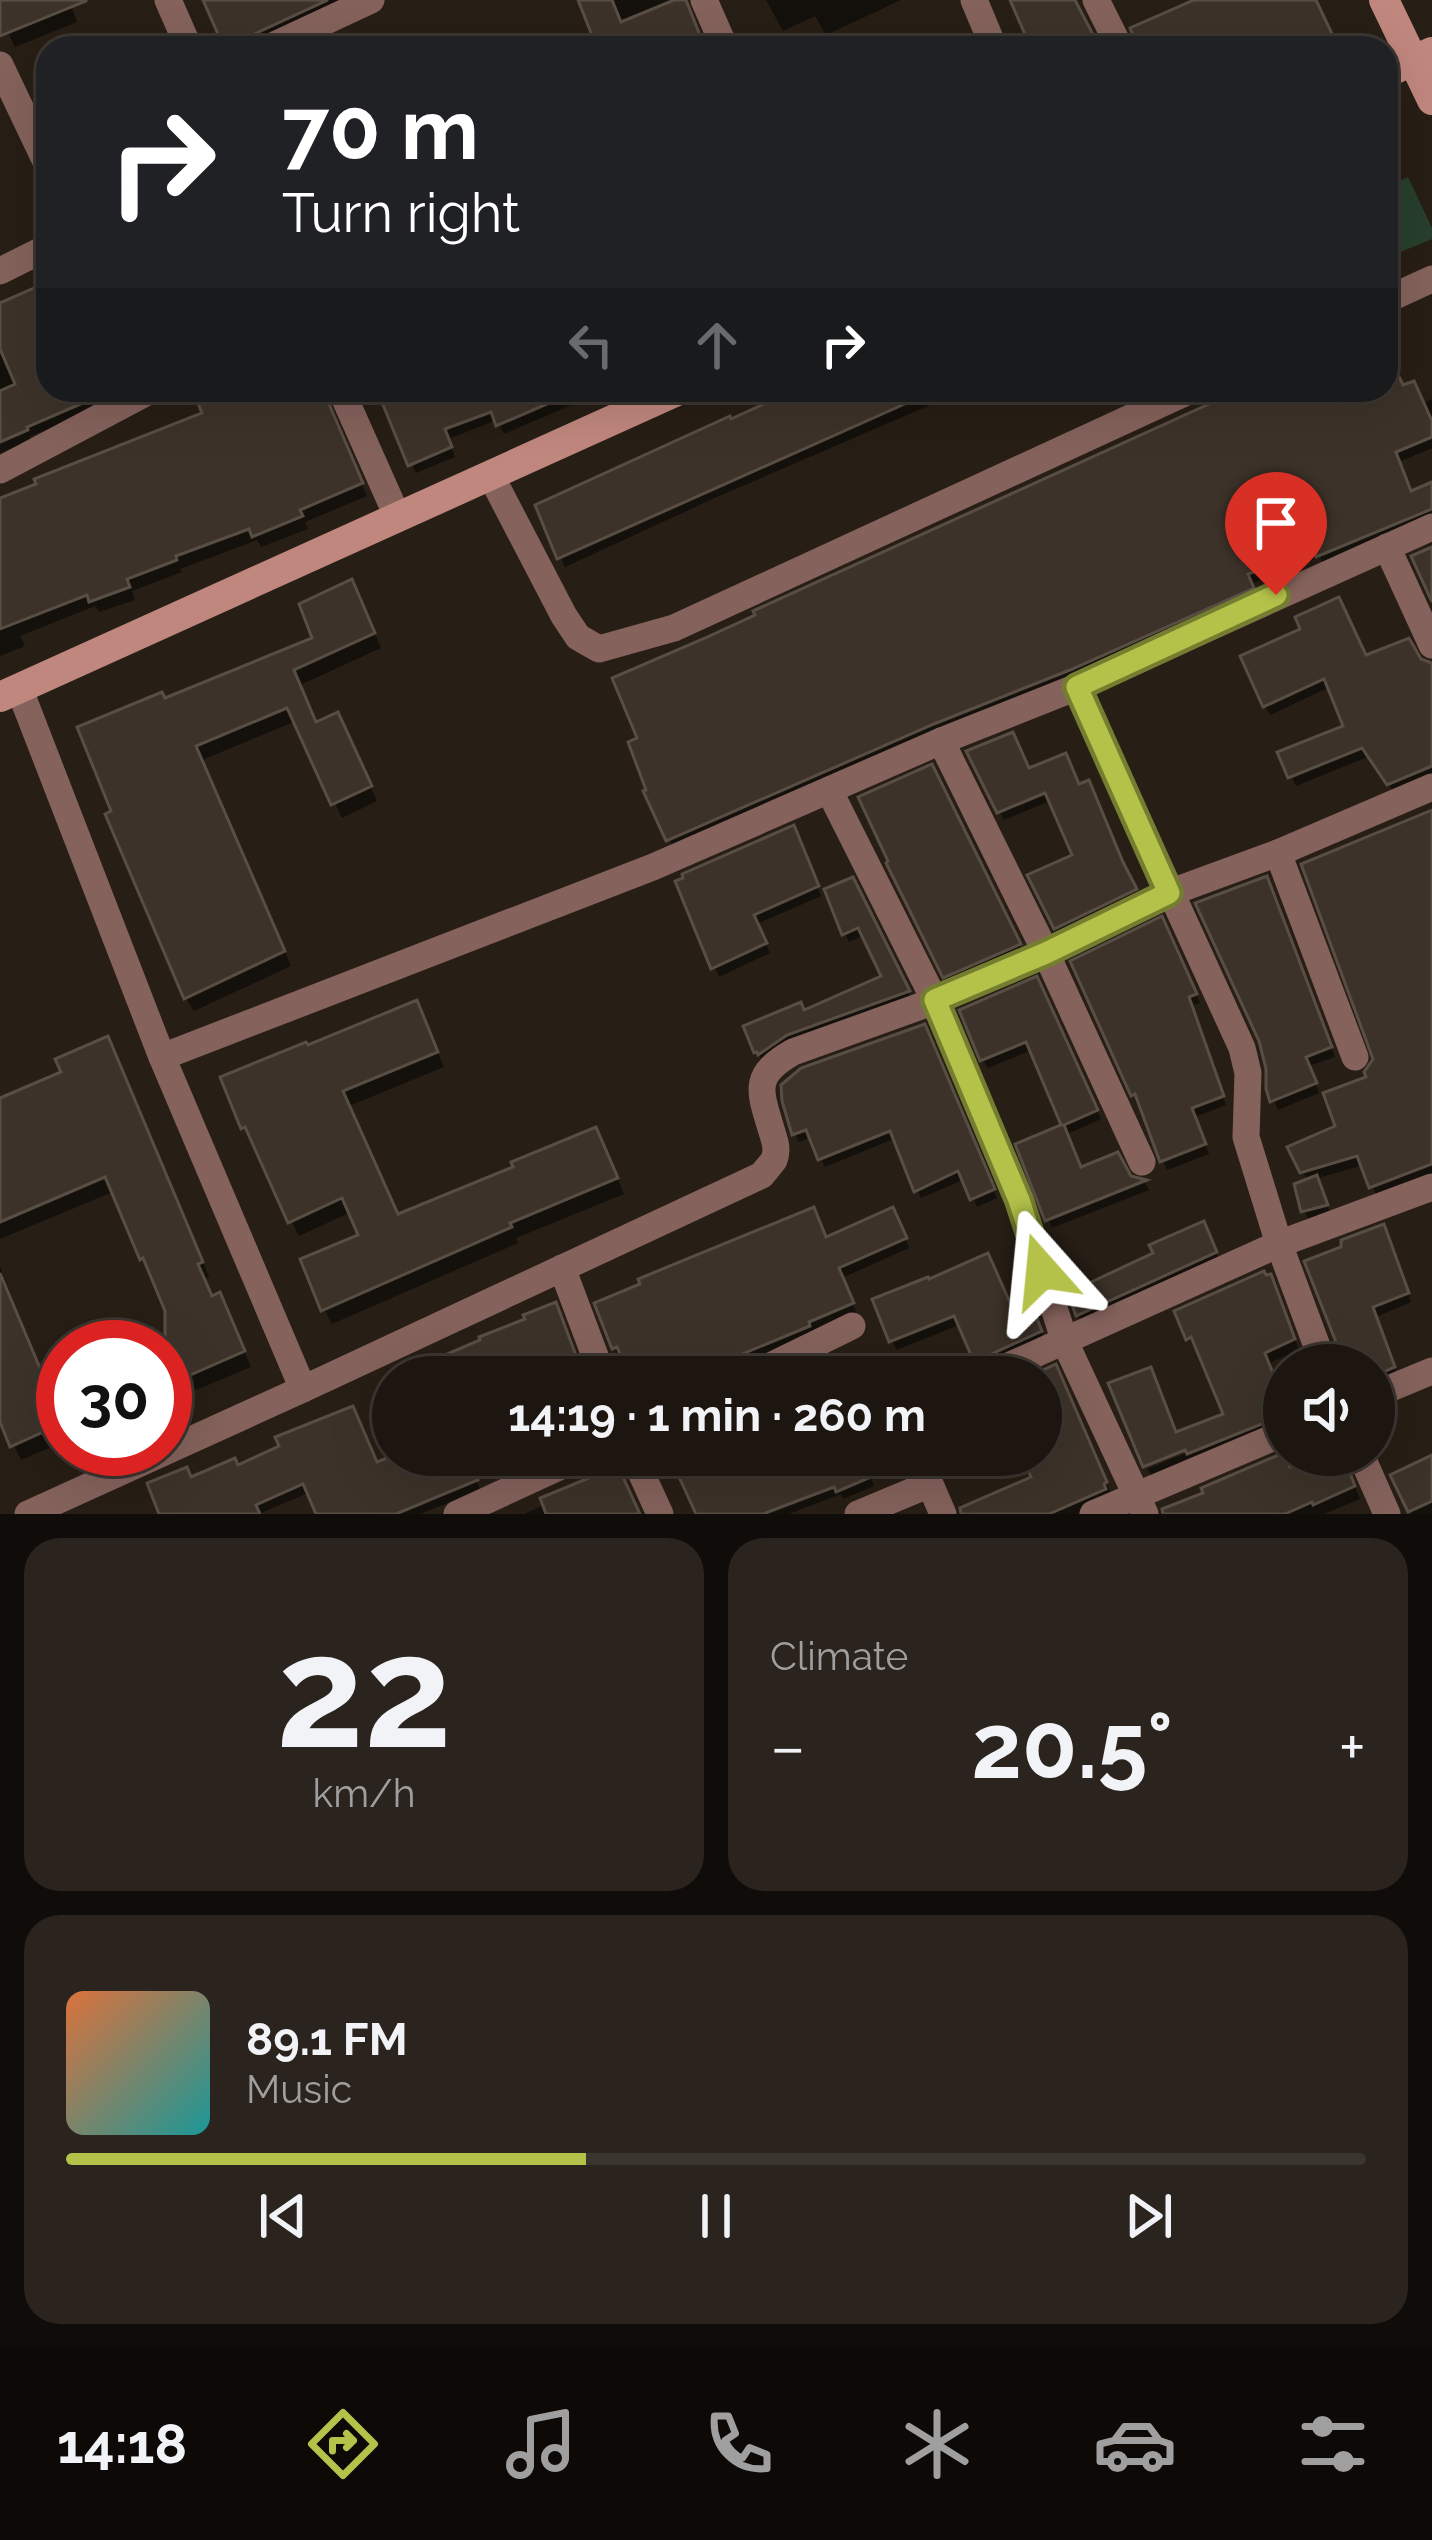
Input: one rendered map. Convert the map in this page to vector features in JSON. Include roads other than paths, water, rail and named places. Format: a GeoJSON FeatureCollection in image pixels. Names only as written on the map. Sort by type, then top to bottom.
{"type":"FeatureCollection","features":[{"type":"Feature","properties":{"kind":"street"},"geometry":{"type":"LineString","coordinates":[[168,0],[184,36]]}},
{"type":"Feature","properties":{"kind":"street"},"geometry":{"type":"LineString","coordinates":[[294,36],[371,0]]}},
{"type":"Feature","properties":{"kind":"street"},"geometry":{"type":"LineString","coordinates":[[704,0],[720,36]]}},
{"type":"Feature","properties":{"kind":"street"},"geometry":{"type":"LineString","coordinates":[[974,0],[989,36]]}},
{"type":"Feature","properties":{"kind":"street"},"geometry":{"type":"LineString","coordinates":[[1096,0],[1114,36]]}},
{"type":"Feature","properties":{"kind":"street"},"geometry":{"type":"LineString","coordinates":[[1384,0],[1432,100]]}},
{"type":"Feature","properties":{"kind":"street"},"geometry":{"type":"LineString","coordinates":[[0,65],[36,141]]}},
{"type":"Feature","properties":{"kind":"street"},"geometry":{"type":"LineString","coordinates":[[0,271],[36,253]]}},
{"type":"Feature","properties":{"kind":"street"},"geometry":{"type":"LineString","coordinates":[[1398,295],[1432,279]]}},
{"type":"Feature","properties":{"kind":"street"},"geometry":{"type":"LineString","coordinates":[[0,470],[128,402]]}},
{"type":"Feature","properties":{"kind":"street"},"geometry":{"type":"LineString","coordinates":[[346,402],[398,518]]}},
{"type":"Feature","properties":{"kind":"street"},"geometry":{"type":"LineString","coordinates":[[303,1389],[10,693],[653,402]]}},
{"type":"Feature","properties":{"kind":"street"},"geometry":{"type":"LineString","coordinates":[[491,476],[564,616],[578,637],[599,649],[674,628],[1165,402]]}},
{"type":"Feature","properties":{"kind":"street"},"geometry":{"type":"LineString","coordinates":[[162,1057],[653,867],[1077,687],[1432,527]]}},
{"type":"Feature","properties":{"kind":"street"},"geometry":{"type":"LineString","coordinates":[[1387,547],[1432,645]]}},
{"type":"Feature","properties":{"kind":"street"},"geometry":{"type":"LineString","coordinates":[[1077,687],[1242,1048],[1248,1072],[1246,1137],[1316,1344]]}},
{"type":"Feature","properties":{"kind":"street"},"geometry":{"type":"LineString","coordinates":[[941,741],[1142,1162]]}},
{"type":"Feature","properties":{"kind":"street"},"geometry":{"type":"LineString","coordinates":[[28,1514],[762,1175],[773,1161],[776,1146],[761,1094],[762,1077],[773,1063],[793,1052],[935,1000],[1169,893],[1278,853],[1432,787]]}},
{"type":"Feature","properties":{"kind":"street"},"geometry":{"type":"LineString","coordinates":[[829,790],[935,1000],[1019,1200],[1065,1342],[1140,1505]]}},
{"type":"Feature","properties":{"kind":"street"},"geometry":{"type":"LineString","coordinates":[[1278,853],[1355,1057]]}},
{"type":"Feature","properties":{"kind":"street"},"geometry":{"type":"LineString","coordinates":[[1032,1356],[1279,1244],[1432,1187]]}},
{"type":"Feature","properties":{"kind":"street"},"geometry":{"type":"LineString","coordinates":[[562,1268],[594,1356]]}},
{"type":"Feature","properties":{"kind":"street"},"geometry":{"type":"LineString","coordinates":[[791,1356],[852,1326]]}},
{"type":"Feature","properties":{"kind":"street"},"geometry":{"type":"LineString","coordinates":[[1395,1386],[1432,1371]]}},
{"type":"Feature","properties":{"kind":"street"},"geometry":{"type":"LineString","coordinates":[[1093,1514],[1140,1505],[1263,1444]]}},
{"type":"Feature","properties":{"kind":"street"},"geometry":{"type":"LineString","coordinates":[[457,1514],[539,1476]]}},
{"type":"Feature","properties":{"kind":"street"},"geometry":{"type":"LineString","coordinates":[[643,1476],[660,1514]]}},
{"type":"Feature","properties":{"kind":"street"},"geometry":{"type":"LineString","coordinates":[[1370,1476],[1387,1514]]}},
{"type":"Feature","properties":{"kind":"street"},"geometry":{"type":"LineString","coordinates":[[858,1514],[930,1484],[943,1514]]}}]}
